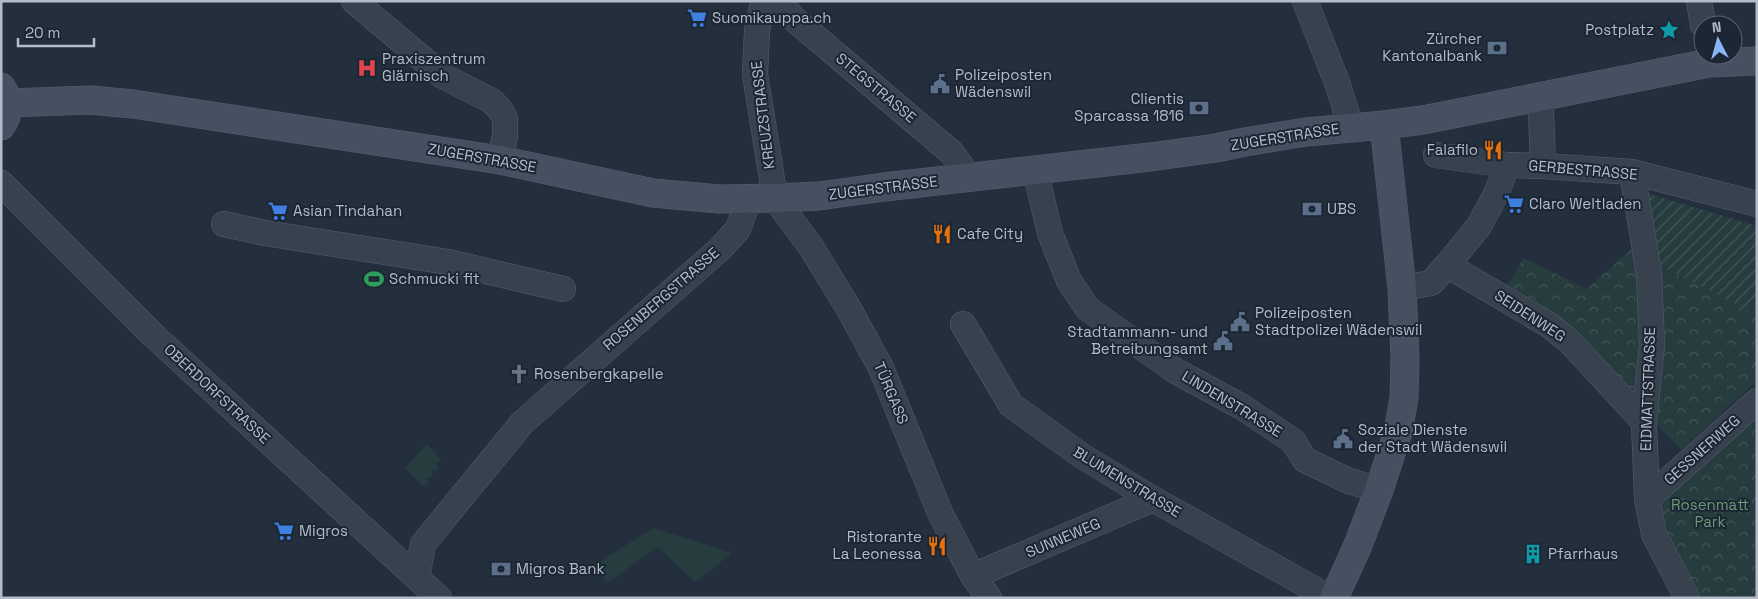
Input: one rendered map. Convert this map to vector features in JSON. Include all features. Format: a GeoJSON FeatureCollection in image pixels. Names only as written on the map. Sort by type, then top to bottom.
{"type":"FeatureCollection","features":[{"type":"Feature","properties":{"kind":"main road","name":"ZUGERSTRASSE"},"geometry":{"type":"LineString","coordinates":[[1743,60],[1757,61]]}},
{"type":"Feature","properties":{"kind":"main road","name":"ZUGERSTRASSE"},"geometry":{"type":"LineString","coordinates":[[3,105],[90,100],[133,104],[500,160],[653,193],[719,199],[762,199],[819,196],[1168,155],[1306,132],[1423,120],[1693,62]]}},
{"type":"Feature","properties":{"kind":"main road"},"geometry":{"type":"LineString","coordinates":[[1334,598],[1358,545],[1379,490],[1398,432],[1404,398],[1405,358],[1402,288],[1384,125]]}},
{"type":"Feature","properties":{"kind":"street","name":"KREUZSTRASSE"},"geometry":{"type":"LineString","coordinates":[[762,199],[755,74],[757,31],[764,1]]}},
{"type":"Feature","properties":{"kind":"street","name":"STEGSTRASSE"},"geometry":{"type":"LineString","coordinates":[[779,1],[794,19],[952,153],[970,178]]}},
{"type":"Feature","properties":{"kind":"street"},"geometry":{"type":"LineString","coordinates":[[1306,1],[1338,85],[1351,128]]}},
{"type":"Feature","properties":{"kind":"street"},"geometry":{"type":"LineString","coordinates":[[1699,1],[1701,15]]}},
{"type":"Feature","properties":{"kind":"street"},"geometry":{"type":"LineString","coordinates":[[366,5],[442,76],[492,101],[501,111],[505,119],[505,136],[500,160]]}},
{"type":"Feature","properties":{"kind":"street"},"geometry":{"type":"LineString","coordinates":[[1541,112],[1543,166]]}},
{"type":"Feature","properties":{"kind":"street","name":"GERBESTRASSE"},"geometry":{"type":"LineString","coordinates":[[1436,155],[1507,166],[1543,166],[1632,172],[1757,204]]}},
{"type":"Feature","properties":{"kind":"street"},"geometry":{"type":"LineString","coordinates":[[1402,288],[1432,283],[1479,226],[1497,192],[1507,166]]}},
{"type":"Feature","properties":{"kind":"street","name":"LINDENSTRASSE"},"geometry":{"type":"LineString","coordinates":[[1034,170],[1050,233],[1068,281],[1088,309],[1174,370],[1242,407],[1293,441],[1305,460],[1349,481],[1379,490]]}},
{"type":"Feature","properties":{"kind":"street","name":"EIDMATTSTRASSE"},"geometry":{"type":"LineString","coordinates":[[1632,172],[1649,274],[1652,345],[1644,422],[1647,499],[1654,534],[1687,598]]}},
{"type":"Feature","properties":{"kind":"street","name":"OBERDORFSTRASSE"},"geometry":{"type":"LineString","coordinates":[[1,183],[153,335],[439,598]]}},
{"type":"Feature","properties":{"kind":"street","name":"TÜRGASS"},"geometry":{"type":"LineString","coordinates":[[762,199],[811,247],[850,308],[881,368],[941,515],[972,576],[989,598]]}},
{"type":"Feature","properties":{"kind":"street","name":"ROSENBERGSTRASSE"},"geometry":{"type":"LineString","coordinates":[[417,577],[423,544],[522,423],[721,248],[762,199]]}},
{"type":"Feature","properties":{"kind":"street"},"geometry":{"type":"LineString","coordinates":[[224,224],[265,233],[448,262],[563,289]]}},
{"type":"Feature","properties":{"kind":"street","name":"SEIDENWEG"},"geometry":{"type":"LineString","coordinates":[[1447,265],[1556,330],[1569,341],[1644,422]]}},
{"type":"Feature","properties":{"kind":"street","name":"BLUMENSTRASSE"},"geometry":{"type":"LineString","coordinates":[[963,324],[1011,404],[1082,456],[1153,499],[1330,598]]}},
{"type":"Feature","properties":{"kind":"street","name":"GESSNERWEG"},"geometry":{"type":"LineString","coordinates":[[1647,499],[1757,401]]}},
{"type":"Feature","properties":{"kind":"street","name":"SUNNEWEG"},"geometry":{"type":"LineString","coordinates":[[972,576],[1153,499]]}},
{"type":"Feature","properties":{"kind":"green space"},"geometry":{"type":"Polygon","coordinates":[[[1643,192],[1757,226],[1757,297],[1749,311],[1654,262],[1643,192]]]}},
{"type":"Feature","properties":{"kind":"green space"},"geometry":{"type":"Polygon","coordinates":[[[1632,249],[1749,311],[1757,298],[1757,381],[1681,450],[1562,324],[1503,291],[1524,258],[1586,289],[1632,249]]]}},
{"type":"Feature","properties":{"kind":"green space","name":"Rosenmatt Park"},"geometry":{"type":"Polygon","coordinates":[[[1757,410],[1757,598],[1703,598],[1674,556],[1659,498],[1757,410]]]}},
{"type":"Feature","properties":{"kind":"green space"},"geometry":{"type":"Polygon","coordinates":[[[427,444],[441,460],[436,463],[438,469],[431,471],[433,476],[426,478],[429,483],[423,486],[405,468],[427,444]]]}},
{"type":"Feature","properties":{"kind":"green space"},"geometry":{"type":"Polygon","coordinates":[[[653,528],[732,553],[695,582],[658,547],[607,583],[595,565],[653,528]]]}},
{"type":"Feature","properties":{"kind":"place","name":"Suomikauppa.ch"},"geometry":{"type":"Point","coordinates":[697,18]}},
{"type":"Feature","properties":{"kind":"place","name":"Postplatz"},"geometry":{"type":"Point","coordinates":[1669,30]}},
{"type":"Feature","properties":{"kind":"place","name":"Zürcher Kantonalbank"},"geometry":{"type":"Point","coordinates":[1497,48]}},
{"type":"Feature","properties":{"kind":"place","name":"Praxiszentrum Glärnisch"},"geometry":{"type":"Point","coordinates":[367,68]}},
{"type":"Feature","properties":{"kind":"place","name":"Polizeiposten Wädenswil"},"geometry":{"type":"Point","coordinates":[940,84]}},
{"type":"Feature","properties":{"kind":"place","name":"Clientis Sparcassa 1816"},"geometry":{"type":"Point","coordinates":[1199,108]}},
{"type":"Feature","properties":{"kind":"place","name":"Falafilo"},"geometry":{"type":"Point","coordinates":[1493,150]}},
{"type":"Feature","properties":{"kind":"place","name":"Claro Weltladen"},"geometry":{"type":"Point","coordinates":[1514,204]}},
{"type":"Feature","properties":{"kind":"place","name":"UBS"},"geometry":{"type":"Point","coordinates":[1312,209]}},
{"type":"Feature","properties":{"kind":"place","name":"Asian Tindahan"},"geometry":{"type":"Point","coordinates":[278,211]}},
{"type":"Feature","properties":{"kind":"place","name":"Cafe City"},"geometry":{"type":"Point","coordinates":[942,234]}},
{"type":"Feature","properties":{"kind":"place","name":"Schmucki fit"},"geometry":{"type":"Point","coordinates":[374,279]}},
{"type":"Feature","properties":{"kind":"place","name":"Polizeiposten Stadtpolizei Wädenswil"},"geometry":{"type":"Point","coordinates":[1240,322]}},
{"type":"Feature","properties":{"kind":"place","name":"Stadtammann- und Betreibungsamt"},"geometry":{"type":"Point","coordinates":[1223,341]}},
{"type":"Feature","properties":{"kind":"place","name":"Rosenbergkapelle"},"geometry":{"type":"Point","coordinates":[519,374]}},
{"type":"Feature","properties":{"kind":"place","name":"Soziale Dienste der Stadt Wädenswil"},"geometry":{"type":"Point","coordinates":[1343,439]}},
{"type":"Feature","properties":{"kind":"place","name":"Migros"},"geometry":{"type":"Point","coordinates":[284,531]}},
{"type":"Feature","properties":{"kind":"place","name":"Ristorante La Leonessa"},"geometry":{"type":"Point","coordinates":[937,546]}},
{"type":"Feature","properties":{"kind":"place","name":"Pfarrhaus"},"geometry":{"type":"Point","coordinates":[1533,554]}},
{"type":"Feature","properties":{"kind":"place","name":"Migros Bank"},"geometry":{"type":"Point","coordinates":[501,569]}}]}
